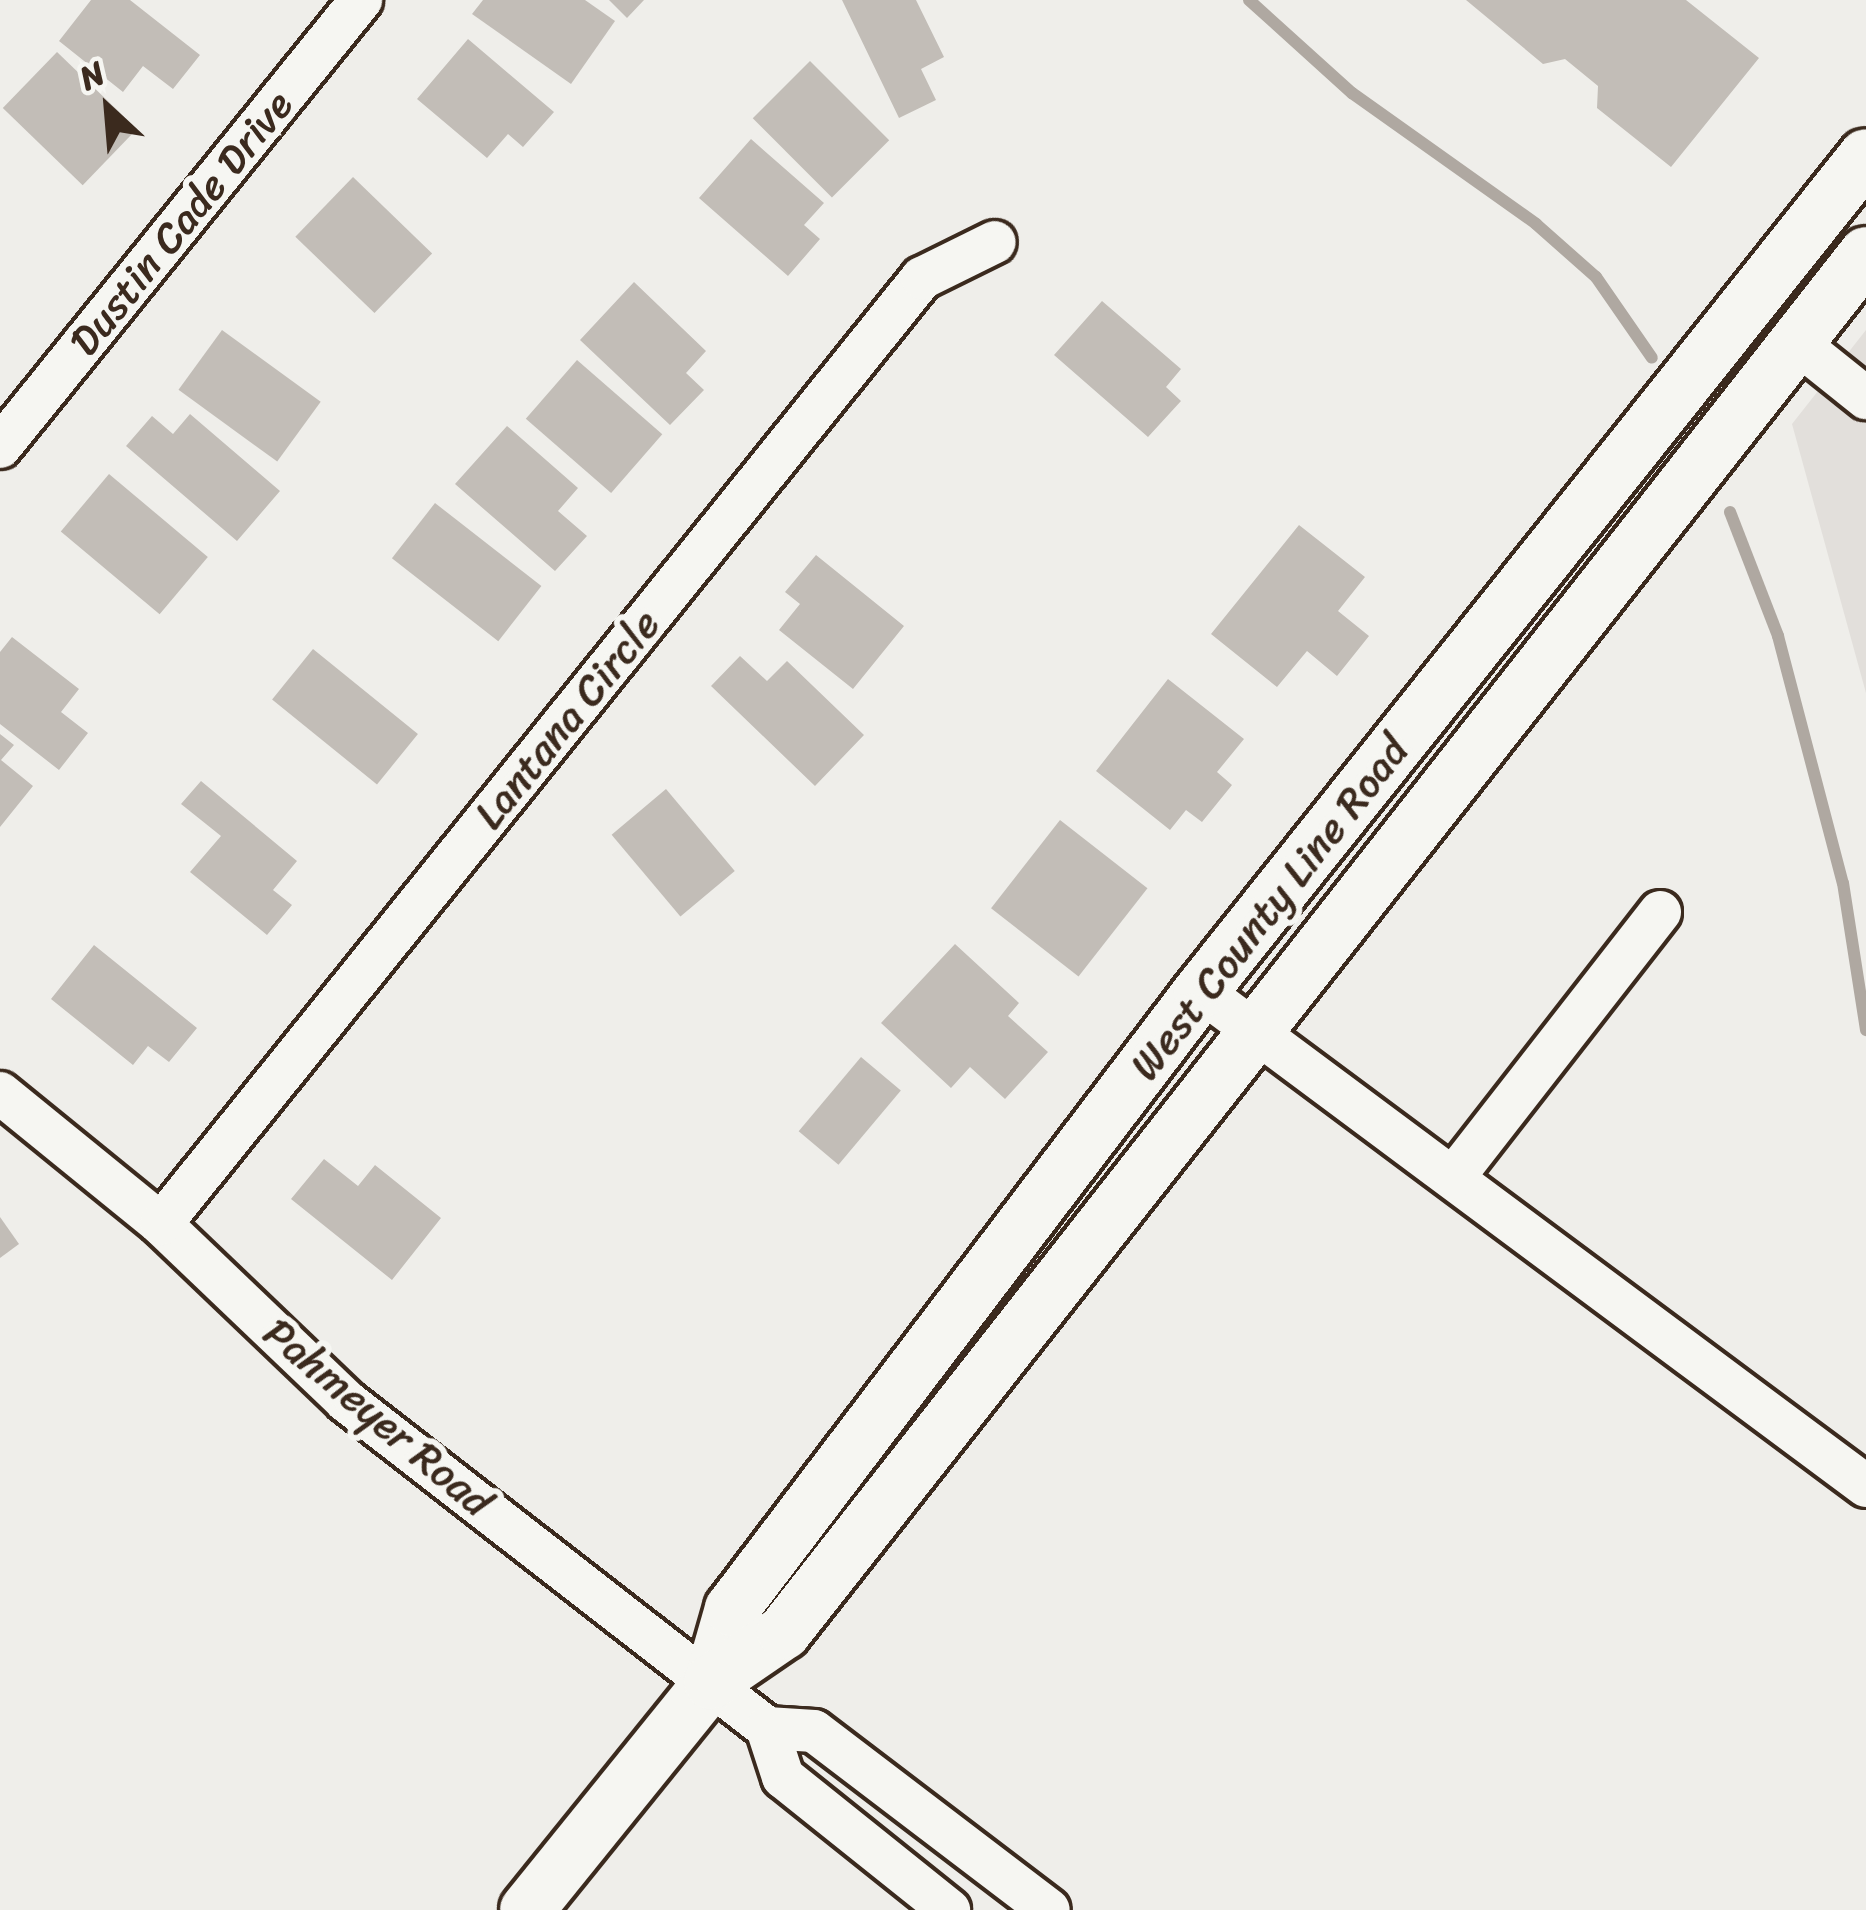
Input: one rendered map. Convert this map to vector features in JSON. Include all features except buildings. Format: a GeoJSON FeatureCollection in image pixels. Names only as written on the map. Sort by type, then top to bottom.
{"type":"FeatureCollection","features":[{"type":"Feature","properties":{"kind":"main road","name":"West County Line Road"},"geometry":{"type":"LineString","coordinates":[[711,1682],[732,1610],[1201,991],[1866,156]]}},
{"type":"Feature","properties":{"kind":"main road","name":"West County Line Road"},"geometry":{"type":"LineString","coordinates":[[527,1910],[711,1682],[784,1632],[1866,254]]}},
{"type":"Feature","properties":{"kind":"main road"},"geometry":{"type":"LineString","coordinates":[[1748,307],[1796,342]]}},
{"type":"Feature","properties":{"kind":"street","name":"Dustin Cade Drive"},"geometry":{"type":"LineString","coordinates":[[0,447],[361,0]]}},
{"type":"Feature","properties":{"kind":"street","name":"Lantana Circle"},"geometry":{"type":"LineString","coordinates":[[161,1224],[922,278],[995,242]]}},
{"type":"Feature","properties":{"kind":"street"},"geometry":{"type":"LineString","coordinates":[[1796,342],[1866,398]]}},
{"type":"Feature","properties":{"kind":"street"},"geometry":{"type":"LineString","coordinates":[[1453,1178],[1660,912]]}},
{"type":"Feature","properties":{"kind":"street"},"geometry":{"type":"LineString","coordinates":[[1201,991],[1866,1486]]}},
{"type":"Feature","properties":{"kind":"street","name":"Pahmeyer Road"},"geometry":{"type":"LineString","coordinates":[[0,1093],[161,1224],[346,1401],[767,1728],[783,1777],[949,1910]]}},
{"type":"Feature","properties":{"kind":"street","name":"Pahmeyer Road"},"geometry":{"type":"LineString","coordinates":[[767,1728],[814,1731],[1048,1910]]}},
{"type":"Feature","properties":{"kind":"shaded area"},"geometry":{"type":"Polygon","coordinates":[[[1866,330],[1866,693],[1792,424],[1866,330]]]}},
{"type":"Feature","properties":{"kind":"waterway"},"geometry":{"type":"LineString","coordinates":[[1249,0],[1352,93],[1536,224],[1596,277],[1652,358]]}},
{"type":"Feature","properties":{"kind":"waterway"},"geometry":{"type":"LineString","coordinates":[[1730,512],[1778,636],[1843,883],[1866,1030]]}}]}
